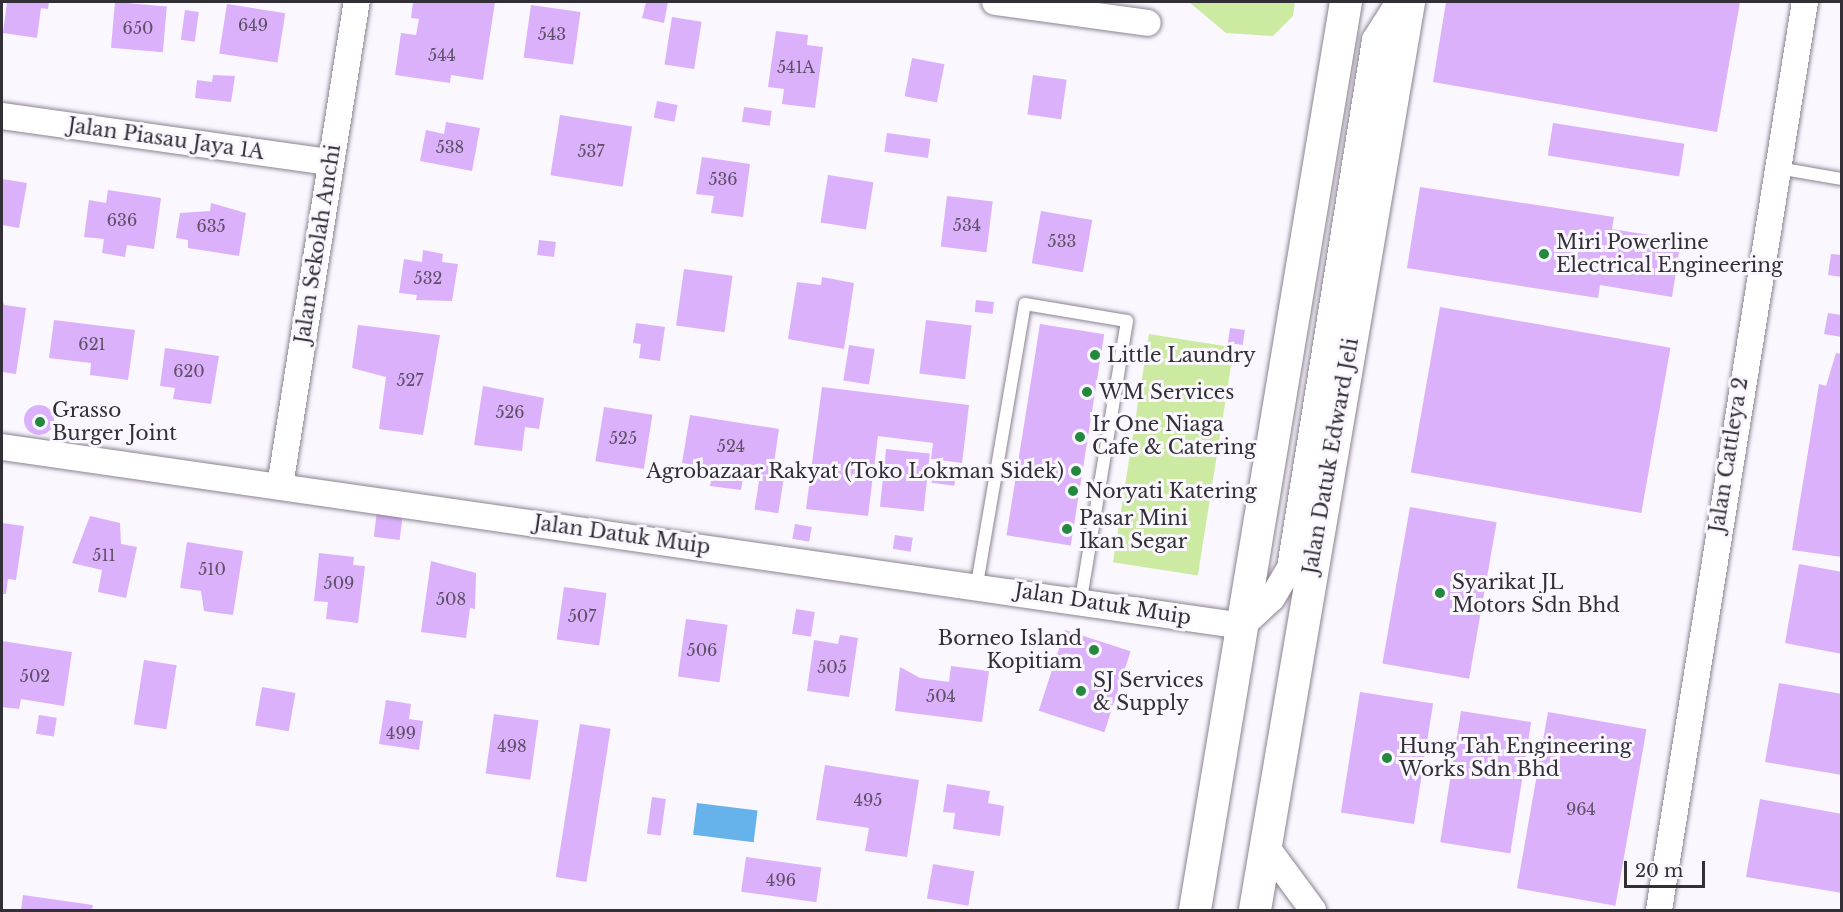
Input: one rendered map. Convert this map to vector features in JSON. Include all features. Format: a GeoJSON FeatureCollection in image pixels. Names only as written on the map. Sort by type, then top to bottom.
{"type":"FeatureCollection","features":[{"type":"Feature","properties":{"kind":"street","name":"Jalan Sekolah Anchi"},"geometry":{"type":"LineString","coordinates":[[280,486],[357,2]]}},
{"type":"Feature","properties":{"kind":"street"},"geometry":{"type":"LineString","coordinates":[[995,2],[1148,23]]}},
{"type":"Feature","properties":{"kind":"street"},"geometry":{"type":"LineString","coordinates":[[1195,910],[1346,2]]}},
{"type":"Feature","properties":{"kind":"street"},"geometry":{"type":"LineString","coordinates":[[1242,626],[1272,598],[1290,568],[1375,40],[1399,2]]}},
{"type":"Feature","properties":{"kind":"street","name":"Jalan Datuk Edward Jeli"},"geometry":{"type":"LineString","coordinates":[[1255,910],[1409,2]]}},
{"type":"Feature","properties":{"kind":"street","name":"Jalan Cattleya 2"},"geometry":{"type":"LineString","coordinates":[[1659,910],[1805,2]]}},
{"type":"Feature","properties":{"kind":"street","name":"Jalan Piasau Jaya 1A"},"geometry":{"type":"LineString","coordinates":[[2,116],[331,162]]}},
{"type":"Feature","properties":{"kind":"street","name":"Jalan Datuk Muip"},"geometry":{"type":"LineString","coordinates":[[2,447],[1081,599],[1242,626]]}},
{"type":"Feature","properties":{"kind":"street"},"geometry":{"type":"LineString","coordinates":[[1265,845],[1313,910]]}},
{"type":"Feature","properties":{"kind":"lane"},"geometry":{"type":"LineString","coordinates":[[1778,168],[1842,179]]}},
{"type":"Feature","properties":{"kind":"lane"},"geometry":{"type":"LineString","coordinates":[[976,584],[1025,304],[1127,321],[1081,599]]}},
{"type":"Feature","properties":{"kind":"green space"},"geometry":{"type":"Polygon","coordinates":[[[1189,2],[1295,2],[1293,16],[1273,36],[1226,33],[1189,2]]]}},
{"type":"Feature","properties":{"kind":"green space"},"geometry":{"type":"Polygon","coordinates":[[[1149,334],[1234,347],[1198,576],[1113,562],[1149,334]]]}},
{"type":"Feature","properties":{"kind":"water"},"geometry":{"type":"Polygon","coordinates":[[[697,803],[758,810],[754,842],[693,835],[697,803]]]}},
{"type":"Feature","properties":{"kind":"building"},"geometry":{"type":"Polygon","coordinates":[[[7,2],[49,2],[48,9],[41,8],[37,38],[3,33],[7,2]]]}},
{"type":"Feature","properties":{"kind":"building"},"geometry":{"type":"Polygon","coordinates":[[[115,2],[167,7],[163,52],[111,48],[115,2]]]}},
{"type":"Feature","properties":{"kind":"building"},"geometry":{"type":"Polygon","coordinates":[[[413,2],[495,2],[483,80],[451,75],[450,83],[395,75],[401,33],[416,35],[419,19],[411,18],[413,2]]]}},
{"type":"Feature","properties":{"kind":"building"},"geometry":{"type":"Polygon","coordinates":[[[646,2],[668,2],[664,23],[642,18],[646,2]]]}},
{"type":"Feature","properties":{"kind":"building"},"geometry":{"type":"Polygon","coordinates":[[[1446,2],[1740,2],[1717,132],[1433,82],[1446,2]]]}},
{"type":"Feature","properties":{"kind":"building"},"geometry":{"type":"Polygon","coordinates":[[[227,4],[285,13],[277,63],[219,53],[227,4]]]}},
{"type":"Feature","properties":{"kind":"building"},"geometry":{"type":"Polygon","coordinates":[[[531,5],[581,12],[573,64],[524,57],[531,5]]]}},
{"type":"Feature","properties":{"kind":"building"},"geometry":{"type":"Polygon","coordinates":[[[185,10],[199,12],[195,42],[181,40],[185,10]]]}},
{"type":"Feature","properties":{"kind":"building"},"geometry":{"type":"Polygon","coordinates":[[[672,17],[702,22],[694,69],[664,64],[672,17]]]}},
{"type":"Feature","properties":{"kind":"building"},"geometry":{"type":"Polygon","coordinates":[[[776,31],[808,35],[807,45],[823,47],[815,108],[782,104],[784,89],[768,87],[776,31]]]}},
{"type":"Feature","properties":{"kind":"building"},"geometry":{"type":"Polygon","coordinates":[[[912,58],[944,64],[937,103],[905,96],[912,58]]]}},
{"type":"Feature","properties":{"kind":"building"},"geometry":{"type":"Polygon","coordinates":[[[213,75],[235,76],[231,102],[195,98],[197,80],[212,82],[213,75]]]}},
{"type":"Feature","properties":{"kind":"building"},"geometry":{"type":"Polygon","coordinates":[[[1033,75],[1067,80],[1061,119],[1027,115],[1033,75]]]}},
{"type":"Feature","properties":{"kind":"building"},"geometry":{"type":"Polygon","coordinates":[[[657,101],[678,105],[674,122],[654,118],[657,101]]]}},
{"type":"Feature","properties":{"kind":"building"},"geometry":{"type":"Polygon","coordinates":[[[744,107],[772,111],[770,126],[742,122],[744,107]]]}},
{"type":"Feature","properties":{"kind":"building"},"geometry":{"type":"Polygon","coordinates":[[[560,115],[632,126],[623,187],[550,175],[560,115]]]}},
{"type":"Feature","properties":{"kind":"building"},"geometry":{"type":"Polygon","coordinates":[[[446,122],[480,128],[472,171],[420,161],[426,130],[444,134],[446,122]]]}},
{"type":"Feature","properties":{"kind":"building"},"geometry":{"type":"Polygon","coordinates":[[[1553,123],[1684,144],[1679,176],[1548,156],[1553,123]]]}},
{"type":"Feature","properties":{"kind":"building"},"geometry":{"type":"Polygon","coordinates":[[[887,133],[931,139],[928,158],[884,152],[887,133]]]}},
{"type":"Feature","properties":{"kind":"building"},"geometry":{"type":"Polygon","coordinates":[[[702,157],[750,164],[743,217],[711,213],[714,196],[696,194],[702,157]]]}},
{"type":"Feature","properties":{"kind":"building"},"geometry":{"type":"Polygon","coordinates":[[[828,175],[873,182],[866,230],[820,222],[828,175]]]}},
{"type":"Feature","properties":{"kind":"building"},"geometry":{"type":"Polygon","coordinates":[[[2,179],[27,183],[19,228],[2,225],[2,179]]]}},
{"type":"Feature","properties":{"kind":"building","name":"Miri Powerline Electrical Engineering"},"geometry":{"type":"Polygon","coordinates":[[[1420,187],[1614,217],[1612,229],[1681,240],[1672,297],[1600,285],[1598,298],[1407,268],[1420,187]]]}},
{"type":"Feature","properties":{"kind":"building"},"geometry":{"type":"Polygon","coordinates":[[[108,190],[161,198],[154,249],[127,245],[125,257],[102,253],[104,239],[84,237],[89,200],[106,203],[108,190]]]}},
{"type":"Feature","properties":{"kind":"building"},"geometry":{"type":"Polygon","coordinates":[[[947,196],[993,202],[986,252],[941,247],[947,196]]]}},
{"type":"Feature","properties":{"kind":"building"},"geometry":{"type":"Polygon","coordinates":[[[211,203],[246,213],[239,256],[188,248],[188,240],[176,238],[180,213],[210,211],[211,203]]]}},
{"type":"Feature","properties":{"kind":"building"},"geometry":{"type":"Polygon","coordinates":[[[1041,211],[1092,220],[1083,272],[1032,263],[1041,211]]]}},
{"type":"Feature","properties":{"kind":"building"},"geometry":{"type":"Polygon","coordinates":[[[539,240],[556,242],[554,257],[537,255],[539,240]]]}},
{"type":"Feature","properties":{"kind":"building"},"geometry":{"type":"Polygon","coordinates":[[[423,250],[443,254],[442,262],[458,264],[452,301],[416,300],[417,295],[399,293],[404,259],[422,262],[423,250]]]}},
{"type":"Feature","properties":{"kind":"building"},"geometry":{"type":"Polygon","coordinates":[[[1831,254],[1842,255],[1842,277],[1828,275],[1831,254]]]}},
{"type":"Feature","properties":{"kind":"building"},"geometry":{"type":"Polygon","coordinates":[[[684,269],[733,276],[725,332],[676,325],[684,269]]]}},
{"type":"Feature","properties":{"kind":"building"},"geometry":{"type":"Polygon","coordinates":[[[822,277],[854,283],[844,349],[788,339],[797,282],[821,285],[822,277]]]}},
{"type":"Feature","properties":{"kind":"building"},"geometry":{"type":"Polygon","coordinates":[[[2,297],[4,305],[26,308],[16,374],[2,372],[2,297]]]}},
{"type":"Feature","properties":{"kind":"building"},"geometry":{"type":"Polygon","coordinates":[[[976,300],[994,302],[993,314],[975,312],[976,300]]]}},
{"type":"Feature","properties":{"kind":"building"},"geometry":{"type":"Polygon","coordinates":[[[1440,307],[1670,348],[1641,513],[1411,472],[1440,307]]]}},
{"type":"Feature","properties":{"kind":"building"},"geometry":{"type":"Polygon","coordinates":[[[1828,313],[1842,315],[1842,337],[1824,334],[1828,313]]]}},
{"type":"Feature","properties":{"kind":"building"},"geometry":{"type":"Polygon","coordinates":[[[54,320],[135,330],[128,380],[90,375],[91,363],[49,358],[54,320]]]}},
{"type":"Feature","properties":{"kind":"building"},"geometry":{"type":"Polygon","coordinates":[[[926,320],[972,326],[965,379],[919,374],[926,320]]]}},
{"type":"Feature","properties":{"kind":"building"},"geometry":{"type":"Polygon","coordinates":[[[636,323],[665,327],[660,361],[639,358],[641,344],[633,343],[636,323]]]}},
{"type":"Feature","properties":{"kind":"building"},"geometry":{"type":"Polygon","coordinates":[[[1040,324],[1104,334],[1071,546],[1007,535],[1040,324]]]}},
{"type":"Feature","properties":{"kind":"building"},"geometry":{"type":"Polygon","coordinates":[[[358,325],[440,335],[423,435],[379,429],[386,377],[352,368],[358,325]]]}},
{"type":"Feature","properties":{"kind":"building"},"geometry":{"type":"Polygon","coordinates":[[[1230,328],[1245,330],[1243,345],[1228,343],[1230,328]]]}},
{"type":"Feature","properties":{"kind":"building"},"geometry":{"type":"Polygon","coordinates":[[[849,345],[875,349],[869,385],[843,381],[849,345]]]}},
{"type":"Feature","properties":{"kind":"building"},"geometry":{"type":"Polygon","coordinates":[[[165,348],[219,356],[211,404],[173,399],[175,388],[160,386],[165,348]]]}},
{"type":"Feature","properties":{"kind":"building"},"geometry":{"type":"Polygon","coordinates":[[[1836,353],[1842,354],[1842,557],[1792,550],[1819,384],[1826,386],[1836,353]]]}},
{"type":"Feature","properties":{"kind":"building"},"geometry":{"type":"Polygon","coordinates":[[[483,386],[544,398],[539,429],[525,427],[522,451],[474,445],[483,386]]]}},
{"type":"Feature","properties":{"kind":"building"},"geometry":{"type":"Polygon","coordinates":[[[822,387],[969,405],[962,463],[931,459],[933,443],[878,436],[868,516],[806,509],[822,387]]]}},
{"type":"Feature","properties":{"kind":"building","name":"Grasso Burger Joint"},"geometry":{"type":"Polygon","coordinates":[[[39,405],[45,406],[53,414],[53,426],[45,434],[39,435],[33,434],[25,426],[24,420],[25,414],[33,406],[39,405]]]}},
{"type":"Feature","properties":{"kind":"building"},"geometry":{"type":"Polygon","coordinates":[[[604,407],[652,415],[644,469],[595,461],[604,407]]]}},
{"type":"Feature","properties":{"kind":"building"},"geometry":{"type":"Polygon","coordinates":[[[690,415],[779,429],[772,476],[744,472],[741,490],[710,486],[713,468],[682,463],[690,415]]]}},
{"type":"Feature","properties":{"kind":"building"},"geometry":{"type":"Polygon","coordinates":[[[886,449],[930,454],[924,511],[880,507],[886,449]]]}},
{"type":"Feature","properties":{"kind":"building"},"geometry":{"type":"Polygon","coordinates":[[[934,463],[957,466],[954,486],[932,483],[934,463]]]}},
{"type":"Feature","properties":{"kind":"building"},"geometry":{"type":"Polygon","coordinates":[[[760,475],[784,479],[778,513],[755,510],[760,475]]]}},
{"type":"Feature","properties":{"kind":"building","name":"Syarikat JL Motors Sdn Bhd"},"geometry":{"type":"Polygon","coordinates":[[[1410,507],[1497,522],[1469,679],[1382,664],[1410,507]]]}},
{"type":"Feature","properties":{"kind":"building"},"geometry":{"type":"Polygon","coordinates":[[[377,511],[403,514],[400,540],[374,537],[377,511]]]}},
{"type":"Feature","properties":{"kind":"building"},"geometry":{"type":"Polygon","coordinates":[[[90,516],[120,523],[121,544],[137,547],[126,598],[98,592],[102,570],[72,563],[90,516]]]}},
{"type":"Feature","properties":{"kind":"building"},"geometry":{"type":"Polygon","coordinates":[[[2,523],[24,526],[16,580],[8,579],[6,594],[2,594],[2,523]]]}},
{"type":"Feature","properties":{"kind":"building"},"geometry":{"type":"Polygon","coordinates":[[[795,524],[812,527],[809,542],[792,539],[795,524]]]}},
{"type":"Feature","properties":{"kind":"building"},"geometry":{"type":"Polygon","coordinates":[[[895,535],[913,538],[911,552],[893,549],[895,535]]]}},
{"type":"Feature","properties":{"kind":"building"},"geometry":{"type":"Polygon","coordinates":[[[187,542],[243,551],[233,615],[204,611],[201,591],[180,588],[187,542]]]}},
{"type":"Feature","properties":{"kind":"building"},"geometry":{"type":"Polygon","coordinates":[[[319,553],[354,557],[353,565],[365,566],[358,623],[326,619],[328,602],[314,601],[319,553]]]}},
{"type":"Feature","properties":{"kind":"building"},"geometry":{"type":"Polygon","coordinates":[[[431,561],[476,573],[475,609],[470,608],[466,638],[421,632],[431,561]]]}},
{"type":"Feature","properties":{"kind":"building"},"geometry":{"type":"Polygon","coordinates":[[[1799,564],[1842,572],[1842,654],[1785,643],[1799,564]]]}},
{"type":"Feature","properties":{"kind":"building"},"geometry":{"type":"Polygon","coordinates":[[[564,587],[607,593],[599,645],[557,639],[564,587]]]}},
{"type":"Feature","properties":{"kind":"building"},"geometry":{"type":"Polygon","coordinates":[[[796,609],[815,612],[811,637],[792,634],[796,609]]]}},
{"type":"Feature","properties":{"kind":"building"},"geometry":{"type":"Polygon","coordinates":[[[686,619],[728,625],[720,682],[678,676],[686,619]]]}},
{"type":"Feature","properties":{"kind":"building","name":"SJ Services & Supply"},"geometry":{"type":"Polygon","coordinates":[[[1065,630],[1131,651],[1104,732],[1039,711],[1065,630]]]}},
{"type":"Feature","properties":{"kind":"building"},"geometry":{"type":"Polygon","coordinates":[[[840,635],[858,638],[849,697],[807,691],[814,640],[838,644],[840,635]]]}},
{"type":"Feature","properties":{"kind":"building"},"geometry":{"type":"Polygon","coordinates":[[[2,641],[72,652],[64,706],[21,699],[19,709],[2,707],[2,641]]]}},
{"type":"Feature","properties":{"kind":"building"},"geometry":{"type":"Polygon","coordinates":[[[144,660],[177,665],[166,729],[134,724],[144,660]]]}},
{"type":"Feature","properties":{"kind":"building"},"geometry":{"type":"Polygon","coordinates":[[[951,666],[989,671],[982,722],[895,711],[900,667],[920,678],[949,682],[951,666]]]}},
{"type":"Feature","properties":{"kind":"building"},"geometry":{"type":"Polygon","coordinates":[[[1779,683],[1842,694],[1842,775],[1765,762],[1779,683]]]}},
{"type":"Feature","properties":{"kind":"building"},"geometry":{"type":"Polygon","coordinates":[[[262,687],[295,693],[289,731],[255,725],[262,687]]]}},
{"type":"Feature","properties":{"kind":"building","name":"Hung Tah Engineering Works Sdn Bhd"},"geometry":{"type":"Polygon","coordinates":[[[1360,692],[1433,704],[1414,824],[1341,812],[1360,692]]]}},
{"type":"Feature","properties":{"kind":"building"},"geometry":{"type":"Polygon","coordinates":[[[386,700],[411,704],[409,719],[423,721],[419,750],[379,744],[386,700]]]}},
{"type":"Feature","properties":{"kind":"building"},"geometry":{"type":"Polygon","coordinates":[[[1461,711],[1531,722],[1510,853],[1440,842],[1461,711]]]}},
{"type":"Feature","properties":{"kind":"building"},"geometry":{"type":"Polygon","coordinates":[[[1548,712],[1646,729],[1615,906],[1517,888],[1548,712]]]}},
{"type":"Feature","properties":{"kind":"building"},"geometry":{"type":"Polygon","coordinates":[[[494,714],[539,720],[530,780],[486,773],[494,714]]]}},
{"type":"Feature","properties":{"kind":"building"},"geometry":{"type":"Polygon","coordinates":[[[39,715],[57,718],[54,737],[36,734],[39,715]]]}},
{"type":"Feature","properties":{"kind":"building"},"geometry":{"type":"Polygon","coordinates":[[[580,724],[611,729],[586,882],[556,877],[580,724]]]}},
{"type":"Feature","properties":{"kind":"building"},"geometry":{"type":"Polygon","coordinates":[[[825,765],[919,780],[907,857],[865,851],[869,828],[816,820],[825,765]]]}},
{"type":"Feature","properties":{"kind":"building"},"geometry":{"type":"Polygon","coordinates":[[[947,784],[990,791],[988,803],[1004,806],[1000,836],[953,829],[955,813],[943,812],[947,784]]]}},
{"type":"Feature","properties":{"kind":"building"},"geometry":{"type":"Polygon","coordinates":[[[652,797],[666,799],[661,836],[647,834],[652,797]]]}},
{"type":"Feature","properties":{"kind":"building"},"geometry":{"type":"Polygon","coordinates":[[[1760,799],[1842,814],[1842,893],[1746,877],[1760,799]]]}},
{"type":"Feature","properties":{"kind":"building"},"geometry":{"type":"Polygon","coordinates":[[[746,857],[821,868],[816,902],[741,892],[746,857]]]}},
{"type":"Feature","properties":{"kind":"building"},"geometry":{"type":"Polygon","coordinates":[[[933,864],[974,871],[968,906],[927,898],[933,864]]]}},
{"type":"Feature","properties":{"kind":"building"},"geometry":{"type":"Polygon","coordinates":[[[23,895],[93,905],[92,910],[21,910],[23,895]]]}},
{"type":"Feature","properties":{"kind":"place","name":"Miri Powerline Electrical Engineering"},"geometry":{"type":"Point","coordinates":[1544,254]}},
{"type":"Feature","properties":{"kind":"place","name":"Little Laundry"},"geometry":{"type":"Point","coordinates":[1095,355]}},
{"type":"Feature","properties":{"kind":"place","name":"WM Services"},"geometry":{"type":"Point","coordinates":[1087,392]}},
{"type":"Feature","properties":{"kind":"place","name":"Grasso Burger Joint"},"geometry":{"type":"Point","coordinates":[40,422]}},
{"type":"Feature","properties":{"kind":"place","name":"Ir One Niaga Cafe & Catering"},"geometry":{"type":"Point","coordinates":[1080,437]}},
{"type":"Feature","properties":{"kind":"place","name":"Agrobazaar Rakyat (Toko Lokman Sidek)"},"geometry":{"type":"Point","coordinates":[1076,471]}},
{"type":"Feature","properties":{"kind":"place","name":"Noryati Katering"},"geometry":{"type":"Point","coordinates":[1073,491]}},
{"type":"Feature","properties":{"kind":"place","name":"Pasar Mini Ikan Segar"},"geometry":{"type":"Point","coordinates":[1067,529]}},
{"type":"Feature","properties":{"kind":"place","name":"Syarikat JL Motors Sdn Bhd"},"geometry":{"type":"Point","coordinates":[1440,593]}},
{"type":"Feature","properties":{"kind":"place","name":"Borneo Island Kopitiam"},"geometry":{"type":"Point","coordinates":[1094,650]}},
{"type":"Feature","properties":{"kind":"place","name":"SJ Services & Supply"},"geometry":{"type":"Point","coordinates":[1081,691]}},
{"type":"Feature","properties":{"kind":"place","name":"Hung Tah Engineering Works Sdn Bhd"},"geometry":{"type":"Point","coordinates":[1387,758]}}]}
